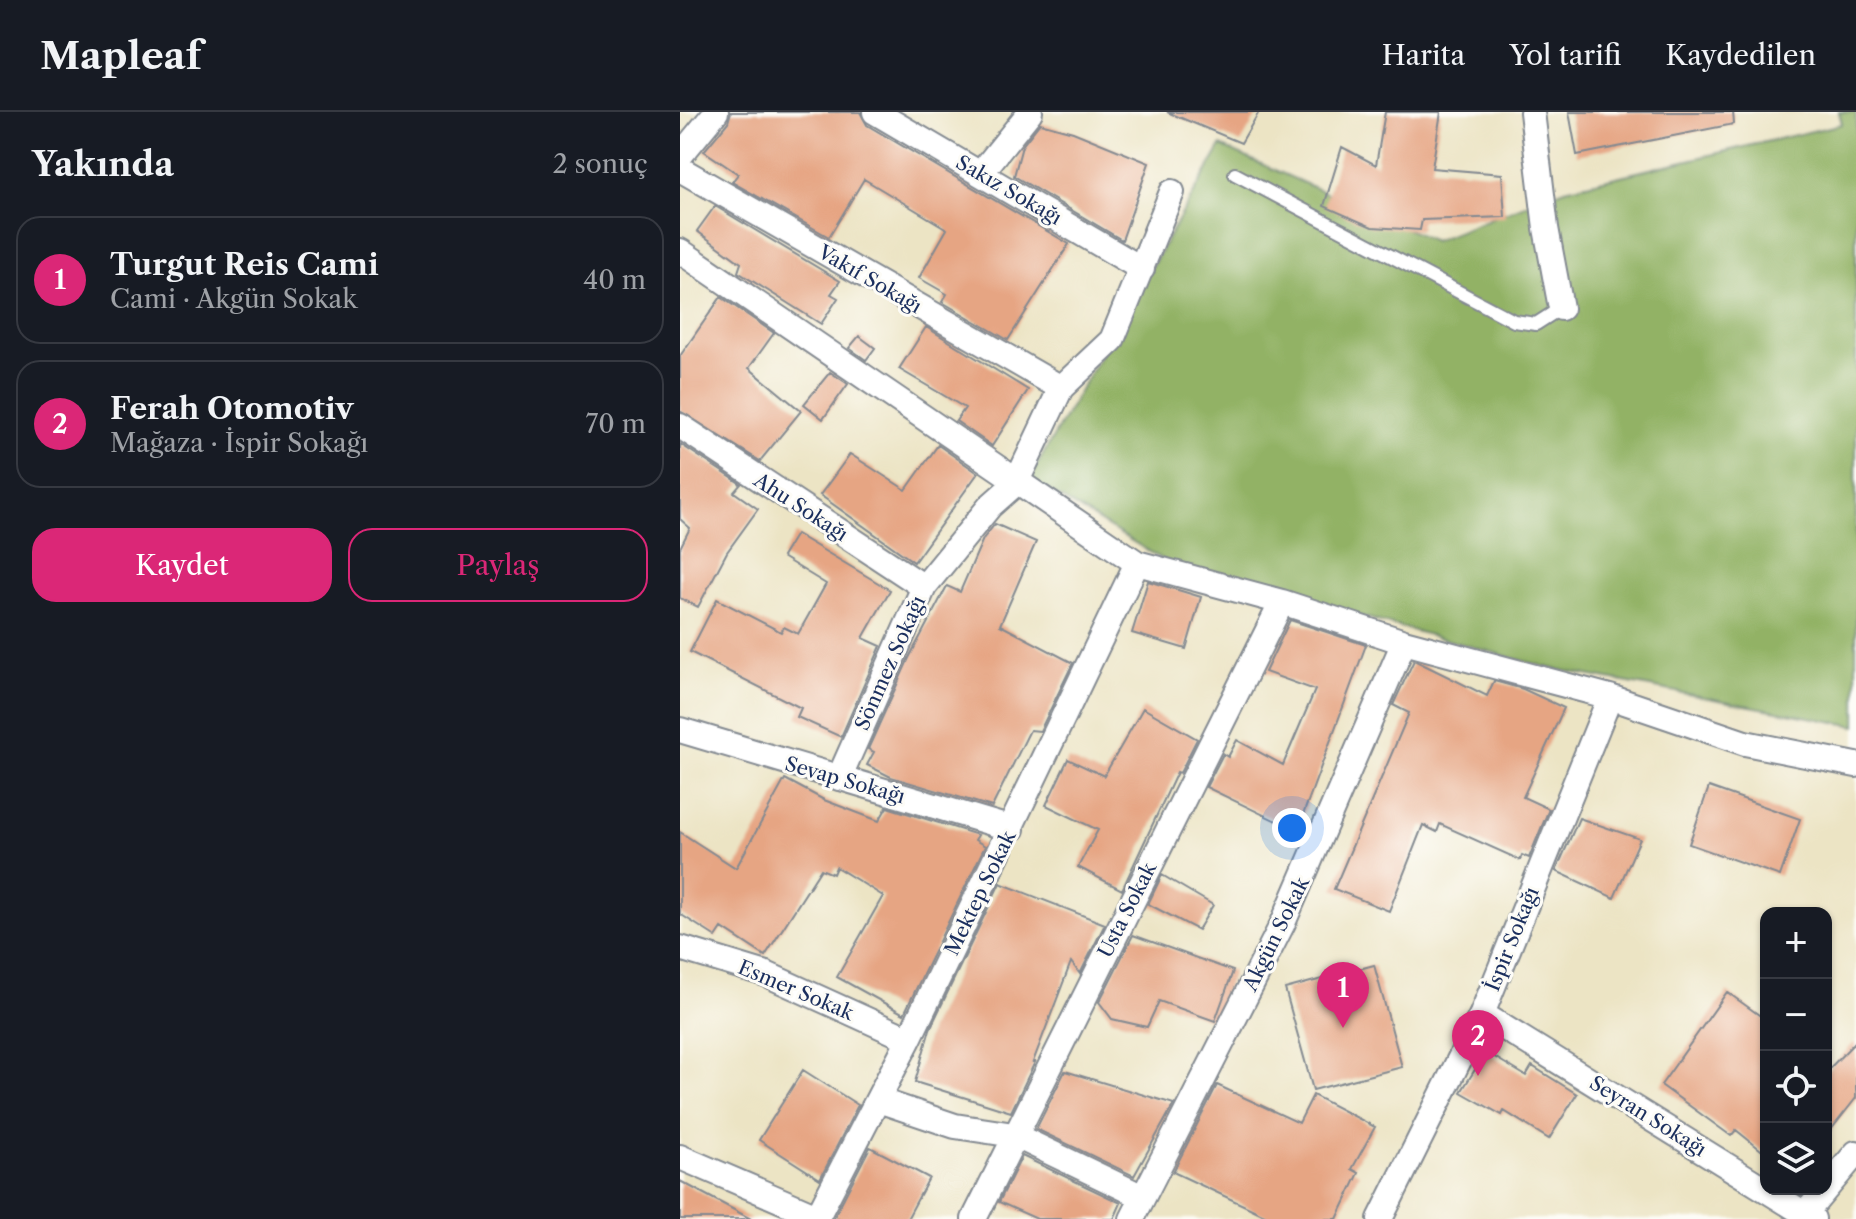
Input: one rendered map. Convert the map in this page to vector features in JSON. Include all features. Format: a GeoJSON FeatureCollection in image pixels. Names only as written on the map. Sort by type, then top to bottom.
{"type":"FeatureCollection","features":[{"type":"Feature","properties":{"kind":"street"},"geometry":{"type":"LineString","coordinates":[[680,156],[716,112]]}},
{"type":"Feature","properties":{"kind":"street","name":"Sakız Sokağı"},"geometry":{"type":"LineString","coordinates":[[875,112],[1142,269]]}},
{"type":"Feature","properties":{"kind":"street"},"geometry":{"type":"LineString","coordinates":[[981,173],[1030,112]]}},
{"type":"Feature","properties":{"kind":"street"},"geometry":{"type":"LineString","coordinates":[[1532,112],[1546,228],[1561,308]]}},
{"type":"Feature","properties":{"kind":"street","name":"Vakıf Sokağı"},"geometry":{"type":"LineString","coordinates":[[680,169],[1061,388]]}},
{"type":"Feature","properties":{"kind":"street","name":"Sönmez Sokağı"},"geometry":{"type":"LineString","coordinates":[[839,778],[924,587],[990,506],[1016,483],[1061,388],[1112,340],[1172,192]]}},
{"type":"Feature","properties":{"kind":"street"},"geometry":{"type":"LineString","coordinates":[[680,251],[1137,563],[1282,602],[1404,642],[1610,697],[1745,743],[1856,765]]}},
{"type":"Feature","properties":{"kind":"street","name":"Ahu Sokağı"},"geometry":{"type":"LineString","coordinates":[[680,426],[924,587]]}},
{"type":"Feature","properties":{"kind":"street","name":"Mektep Sokak"},"geometry":{"type":"LineString","coordinates":[[816,1218],[909,1039],[1012,829],[1137,563]]}},
{"type":"Feature","properties":{"kind":"street","name":"Usta Sokak"},"geometry":{"type":"LineString","coordinates":[[974,1219],[1282,602]]}},
{"type":"Feature","properties":{"kind":"street","name":"Akgün Sokak"},"geometry":{"type":"LineString","coordinates":[[1132,1219],[1283,923],[1404,642]]}},
{"type":"Feature","properties":{"kind":"street","name":"İspir Sokağı"},"geometry":{"type":"LineString","coordinates":[[1380,1219],[1482,1014],[1610,697]]}},
{"type":"Feature","properties":{"kind":"street","name":"Sevap Sokağı"},"geometry":{"type":"LineString","coordinates":[[680,730],[1012,829]]}},
{"type":"Feature","properties":{"kind":"street","name":"Esmer Sokak"},"geometry":{"type":"LineString","coordinates":[[680,948],[766,974],[909,1039]]}},
{"type":"Feature","properties":{"kind":"street","name":"Seyran Sokağı"},"geometry":{"type":"LineString","coordinates":[[1482,1014],[1809,1217]]}},
{"type":"Feature","properties":{"kind":"street"},"geometry":{"type":"LineString","coordinates":[[878,1100],[955,1126],[1014,1135],[1143,1197]]}},
{"type":"Feature","properties":{"kind":"street"},"geometry":{"type":"LineString","coordinates":[[1809,1217],[1856,1153]]}},
{"type":"Feature","properties":{"kind":"street"},"geometry":{"type":"LineString","coordinates":[[680,1157],[816,1218]]}},
{"type":"Feature","properties":{"kind":"lane"},"geometry":{"type":"LineString","coordinates":[[1235,174],[1514,321],[1536,324],[1561,308]]}},
{"type":"Feature","properties":{"kind":"green space"},"geometry":{"type":"Polygon","coordinates":[[[1839,112],[1856,112],[1856,726],[1550,668],[1170,564],[1029,479],[1221,146],[1434,241],[1565,189],[1842,124],[1839,112]]]}},
{"type":"Feature","properties":{"kind":"building"},"geometry":{"type":"Polygon","coordinates":[[[731,112],[860,112],[867,125],[1069,244],[1008,340],[942,302],[947,294],[919,278],[947,229],[864,179],[829,237],[732,182],[738,174],[704,151],[728,122],[731,112]]]}},
{"type":"Feature","properties":{"kind":"building"},"geometry":{"type":"Polygon","coordinates":[[[1167,112],[1259,112],[1241,143],[1167,112]]]}},
{"type":"Feature","properties":{"kind":"building"},"geometry":{"type":"Polygon","coordinates":[[[1385,112],[1441,112],[1432,168],[1502,174],[1505,217],[1422,220],[1420,230],[1372,227],[1324,206],[1342,147],[1376,165],[1385,112]]]}},
{"type":"Feature","properties":{"kind":"building"},"geometry":{"type":"Polygon","coordinates":[[[1569,112],[1733,112],[1734,124],[1577,155],[1569,112]]]}},
{"type":"Feature","properties":{"kind":"building"},"geometry":{"type":"Polygon","coordinates":[[[1040,123],[1073,132],[1149,163],[1122,240],[1014,176],[1022,146],[1040,123]]]}},
{"type":"Feature","properties":{"kind":"building"},"geometry":{"type":"Polygon","coordinates":[[[715,206],[840,281],[831,294],[838,298],[821,324],[738,272],[741,263],[697,231],[715,206]]]}},
{"type":"Feature","properties":{"kind":"building"},"geometry":{"type":"Polygon","coordinates":[[[721,297],[774,333],[749,368],[801,411],[760,461],[680,411],[680,356],[721,297]]]}},
{"type":"Feature","properties":{"kind":"building"},"geometry":{"type":"Polygon","coordinates":[[[926,327],[1028,390],[992,446],[956,421],[965,408],[899,369],[926,327]]]}},
{"type":"Feature","properties":{"kind":"building"},"geometry":{"type":"Polygon","coordinates":[[[859,336],[875,348],[866,360],[849,348],[859,336]]]}},
{"type":"Feature","properties":{"kind":"building"},"geometry":{"type":"Polygon","coordinates":[[[830,372],[848,384],[823,419],[804,404],[830,372]]]}},
{"type":"Feature","properties":{"kind":"building"},"geometry":{"type":"Polygon","coordinates":[[[680,444],[741,484],[734,492],[758,509],[727,552],[698,607],[680,598],[680,548],[690,528],[680,519],[680,444]]]}},
{"type":"Feature","properties":{"kind":"building"},"geometry":{"type":"Polygon","coordinates":[[[938,445],[978,473],[914,562],[820,495],[850,454],[906,490],[938,445]]]}},
{"type":"Feature","properties":{"kind":"building"},"geometry":{"type":"Polygon","coordinates":[[[995,524],[1036,542],[1000,625],[1073,663],[1040,731],[1030,730],[992,807],[891,777],[867,765],[874,752],[868,749],[909,658],[947,586],[960,592],[983,539],[995,524]]]}},
{"type":"Feature","properties":{"kind":"building"},"geometry":{"type":"Polygon","coordinates":[[[796,534],[890,590],[863,638],[881,646],[841,737],[797,717],[801,708],[690,652],[717,599],[781,632],[784,627],[798,634],[826,584],[782,557],[796,534]]]}},
{"type":"Feature","properties":{"kind":"building"},"geometry":{"type":"Polygon","coordinates":[[[1148,581],[1201,597],[1186,649],[1132,633],[1148,581]]]}},
{"type":"Feature","properties":{"kind":"building"},"geometry":{"type":"Polygon","coordinates":[[[1290,620],[1366,645],[1297,831],[1206,787],[1223,754],[1228,757],[1237,740],[1283,765],[1315,690],[1265,672],[1290,620]]]}},
{"type":"Feature","properties":{"kind":"building"},"geometry":{"type":"Polygon","coordinates":[[[1414,660],[1487,696],[1494,681],[1523,689],[1564,708],[1523,797],[1549,809],[1529,858],[1522,855],[1520,860],[1440,824],[1437,832],[1423,825],[1389,911],[1334,889],[1409,713],[1393,705],[1414,660]]]}},
{"type":"Feature","properties":{"kind":"building"},"geometry":{"type":"Polygon","coordinates":[[[1143,708],[1197,739],[1180,773],[1177,772],[1122,890],[1078,867],[1098,830],[1046,805],[1068,759],[1104,776],[1143,708]]]}},
{"type":"Feature","properties":{"kind":"building"},"geometry":{"type":"Polygon","coordinates":[[[785,779],[824,800],[879,821],[887,807],[978,835],[975,840],[985,846],[904,1014],[837,977],[883,896],[836,867],[833,874],[821,869],[765,956],[722,928],[716,937],[680,914],[680,832],[736,868],[785,779]]]}},
{"type":"Feature","properties":{"kind":"building"},"geometry":{"type":"Polygon","coordinates":[[[1709,787],[1800,819],[1780,876],[1689,844],[1709,787]]]}},
{"type":"Feature","properties":{"kind":"building"},"geometry":{"type":"Polygon","coordinates":[[[1579,818],[1640,839],[1614,898],[1556,871],[1579,818]]]}},
{"type":"Feature","properties":{"kind":"building"},"geometry":{"type":"Polygon","coordinates":[[[1162,875],[1213,905],[1198,930],[1148,904],[1162,875]]]}},
{"type":"Feature","properties":{"kind":"building"},"geometry":{"type":"Polygon","coordinates":[[[1000,883],[1105,924],[1080,974],[1071,962],[1035,1062],[1011,1112],[915,1082],[930,1029],[1000,883]]]}},
{"type":"Feature","properties":{"kind":"building"},"geometry":{"type":"Polygon","coordinates":[[[1133,935],[1233,971],[1215,1021],[1159,1001],[1147,1027],[1112,1019],[1099,1002],[1133,935]]]}},
{"type":"Feature","properties":{"kind":"building"},"geometry":{"type":"Polygon","coordinates":[[[1374,965],[1402,1067],[1313,1090],[1285,989],[1374,965]]]}},
{"type":"Feature","properties":{"kind":"building"},"geometry":{"type":"Polygon","coordinates":[[[1727,992],[1760,1016],[1760,1149],[1736,1130],[1731,1136],[1661,1085],[1727,992]]]}},
{"type":"Feature","properties":{"kind":"building"},"geometry":{"type":"Polygon","coordinates":[[[1856,1041],[1856,1098],[1832,1128],[1832,1123],[1832,1066],[1856,1041]]]}},
{"type":"Feature","properties":{"kind":"building"},"geometry":{"type":"Polygon","coordinates":[[[1486,1052],[1526,1076],[1532,1066],[1577,1094],[1549,1139],[1504,1111],[1502,1115],[1461,1092],[1486,1052]]]}},
{"type":"Feature","properties":{"kind":"building"},"geometry":{"type":"Polygon","coordinates":[[[803,1070],[858,1105],[820,1179],[759,1140],[803,1070]]]}},
{"type":"Feature","properties":{"kind":"building"},"geometry":{"type":"Polygon","coordinates":[[[1065,1071],[1174,1104],[1134,1176],[1036,1129],[1065,1071]]]}},
{"type":"Feature","properties":{"kind":"building"},"geometry":{"type":"Polygon","coordinates":[[[1217,1085],[1299,1123],[1313,1095],[1375,1127],[1352,1169],[1359,1173],[1337,1219],[1273,1219],[1173,1172],[1217,1085]]]}},
{"type":"Feature","properties":{"kind":"building"},"geometry":{"type":"Polygon","coordinates":[[[870,1147],[929,1178],[907,1219],[833,1219],[870,1147]]]}},
{"type":"Feature","properties":{"kind":"building"},"geometry":{"type":"Polygon","coordinates":[[[1022,1156],[1121,1203],[1114,1219],[1037,1219],[999,1202],[1022,1156]]]}},
{"type":"Feature","properties":{"kind":"building"},"geometry":{"type":"Polygon","coordinates":[[[680,1181],[751,1219],[680,1219],[680,1181]]]}},
{"type":"Feature","properties":{"kind":"place","name":"Turgut Reis Cami"},"geometry":{"type":"Point","coordinates":[1343,1028]}},
{"type":"Feature","properties":{"kind":"place","name":"Ferah Otomotiv"},"geometry":{"type":"Point","coordinates":[1478,1076]}}]}
